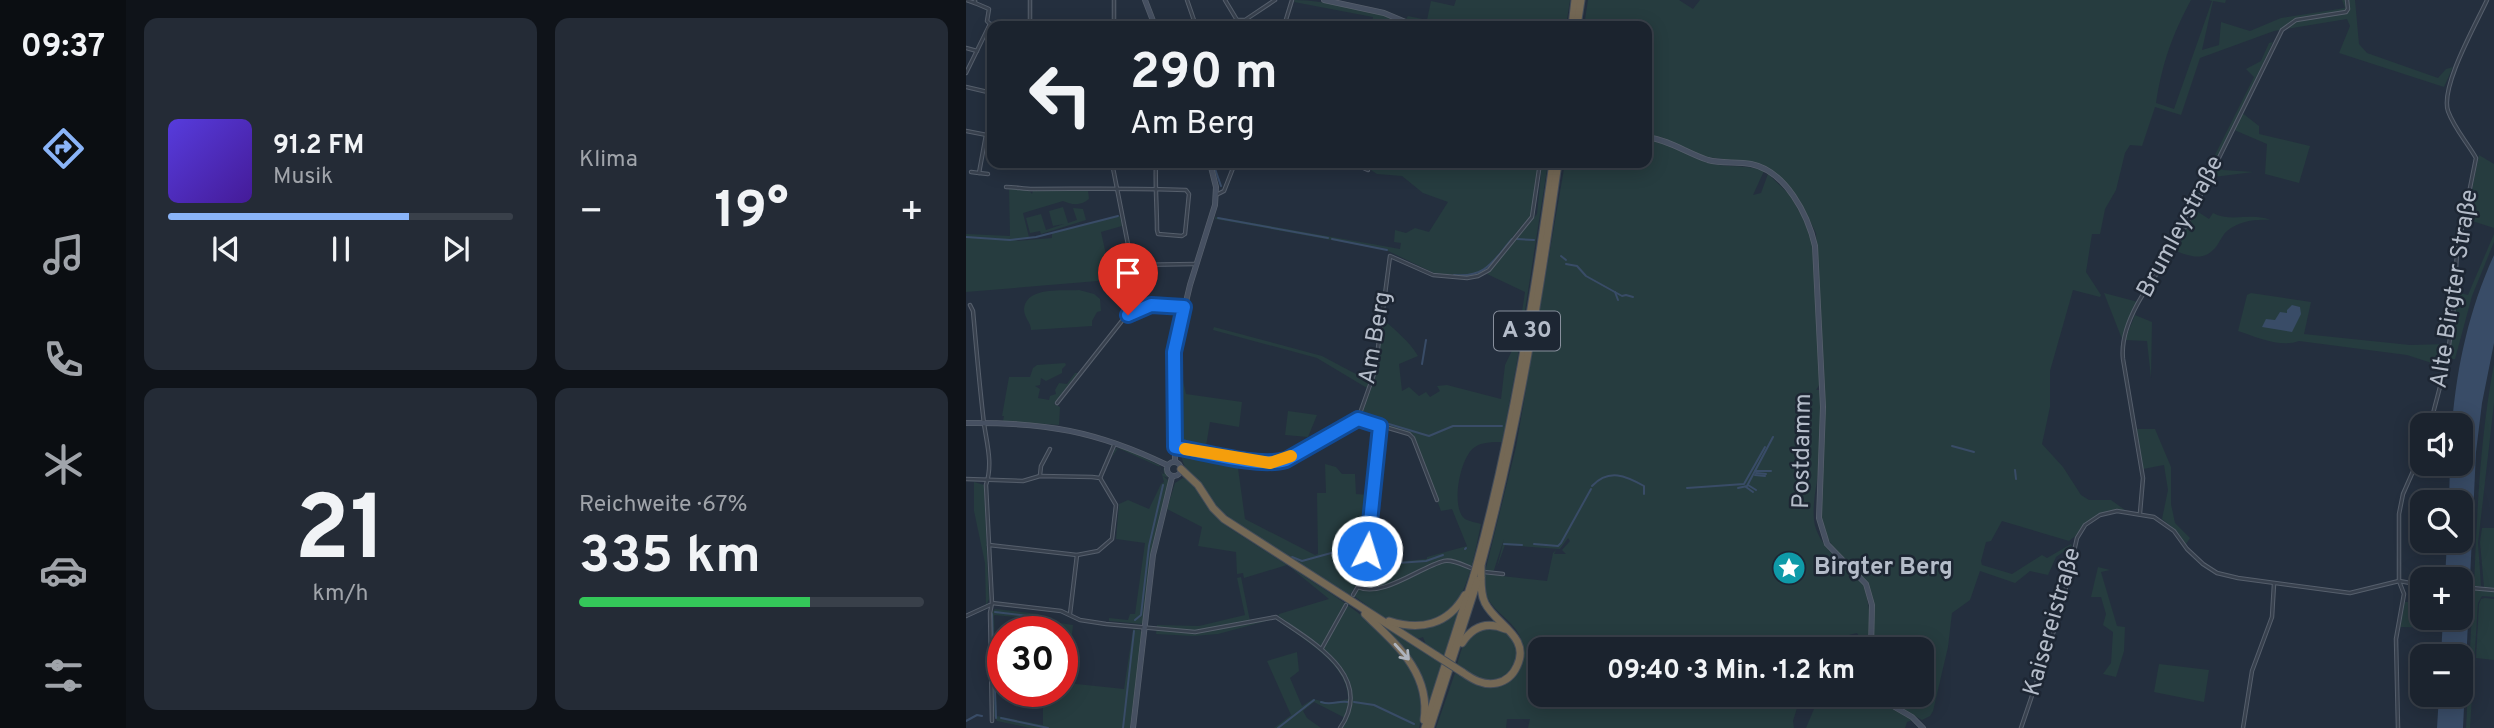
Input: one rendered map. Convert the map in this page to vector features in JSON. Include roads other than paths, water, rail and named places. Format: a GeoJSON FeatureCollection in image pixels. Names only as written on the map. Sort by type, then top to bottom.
{"type":"FeatureCollection","features":[{"type":"Feature","properties":{"kind":"highway"},"geometry":{"type":"LineString","coordinates":[[1575,21],[1578,0]]}},
{"type":"Feature","properties":{"kind":"highway","name":"A 30"},"geometry":{"type":"LineString","coordinates":[[1423,728],[1477,572],[1514,408],[1552,168]]}},
{"type":"Feature","properties":{"kind":"highway","name":"A 30"},"geometry":{"type":"LineString","coordinates":[[1430,728],[1455,655],[1505,472],[1526,371],[1557,168]]}},
{"type":"Feature","properties":{"kind":"highway"},"geometry":{"type":"LineString","coordinates":[[1177,474],[1198,485],[1224,519],[1350,604],[1378,618],[1462,672],[1485,683],[1494,684],[1513,673],[1520,659],[1519,645],[1485,604],[1477,572]]}},
{"type":"Feature","properties":{"kind":"highway"},"geometry":{"type":"LineString","coordinates":[[1378,618],[1410,627],[1435,623],[1456,608],[1477,572]]}},
{"type":"Feature","properties":{"kind":"highway"},"geometry":{"type":"LineString","coordinates":[[1350,604],[1403,652],[1415,668],[1424,695],[1423,728]]}},
{"type":"Feature","properties":{"kind":"highway"},"geometry":{"type":"LineString","coordinates":[[1455,655],[1476,627],[1493,625],[1504,628],[1513,635]]}},
{"type":"Feature","properties":{"kind":"street"},"geometry":{"type":"LineString","coordinates":[[966,0],[989,9],[987,21]]}},
{"type":"Feature","properties":{"kind":"street"},"geometry":{"type":"LineString","coordinates":[[1030,0],[1030,21]]}},
{"type":"Feature","properties":{"kind":"street"},"geometry":{"type":"LineString","coordinates":[[1114,0],[1114,21]]}},
{"type":"Feature","properties":{"kind":"street"},"geometry":{"type":"LineString","coordinates":[[1145,0],[1153,21]]}},
{"type":"Feature","properties":{"kind":"street"},"geometry":{"type":"LineString","coordinates":[[1187,0],[1194,21]]}},
{"type":"Feature","properties":{"kind":"street"},"geometry":{"type":"LineString","coordinates":[[1225,0],[1237,20],[1245,20],[1275,0]]}},
{"type":"Feature","properties":{"kind":"street"},"geometry":{"type":"LineString","coordinates":[[1268,5],[1269,0]]}},
{"type":"Feature","properties":{"kind":"street"},"geometry":{"type":"LineString","coordinates":[[1286,21],[1292,0]]}},
{"type":"Feature","properties":{"kind":"street"},"geometry":{"type":"LineString","coordinates":[[1324,0],[1384,13],[1403,21]]}},
{"type":"Feature","properties":{"kind":"street","name":"Brumleystraße"},"geometry":{"type":"LineString","coordinates":[[2140,513],[2143,478],[2124,370],[2122,348],[2126,332],[2150,282],[2172,253],[2282,30],[2296,20],[2346,12],[2347,0]]}},
{"type":"Feature","properties":{"kind":"street","name":"Alte Birgter Straße"},"geometry":{"type":"LineString","coordinates":[[2433,413],[2446,363],[2453,316],[2457,253],[2476,158],[2449,112],[2446,95],[2487,0]]}},
{"type":"Feature","properties":{"kind":"street"},"geometry":{"type":"LineString","coordinates":[[966,73],[987,30]]}},
{"type":"Feature","properties":{"kind":"street"},"geometry":{"type":"LineString","coordinates":[[966,48],[977,51]]}},
{"type":"Feature","properties":{"kind":"street"},"geometry":{"type":"LineString","coordinates":[[966,87],[987,92]]}},
{"type":"Feature","properties":{"kind":"street"},"geometry":{"type":"LineString","coordinates":[[966,131],[986,135],[979,173]]}},
{"type":"Feature","properties":{"kind":"street","name":"Postdamm"},"geometry":{"type":"LineString","coordinates":[[1652,138],[1707,159],[1752,164],[1766,169],[1788,189],[1813,235],[1823,407],[1818,494],[1820,527],[1833,552],[1860,575],[1866,584],[1872,612],[1871,637]]}},
{"type":"Feature","properties":{"kind":"street"},"geometry":{"type":"LineString","coordinates":[[1113,168],[1143,307]]}},
{"type":"Feature","properties":{"kind":"street"},"geometry":{"type":"LineString","coordinates":[[1006,187],[1116,187],[1156,189],[1189,191],[1184,236],[1158,234],[1156,189],[1156,168]]}},
{"type":"Feature","properties":{"kind":"street"},"geometry":{"type":"LineString","coordinates":[[1175,462],[1174,352],[1196,264],[1212,221],[1216,195],[1211,168]]}},
{"type":"Feature","properties":{"kind":"street"},"geometry":{"type":"LineString","coordinates":[[1216,195],[1224,191],[1233,168]]}},
{"type":"Feature","properties":{"kind":"street"},"geometry":{"type":"LineString","coordinates":[[1363,168],[1368,170]]}},
{"type":"Feature","properties":{"kind":"street","name":"Am Berg"},"geometry":{"type":"LineString","coordinates":[[1175,447],[1275,462],[1286,460],[1358,419],[1375,370],[1390,256],[1433,275],[1467,278],[1489,270],[1532,217],[1539,168]]}},
{"type":"Feature","properties":{"kind":"street"},"geometry":{"type":"LineString","coordinates":[[971,172],[988,174]]}},
{"type":"Feature","properties":{"kind":"street"},"geometry":{"type":"LineString","coordinates":[[1132,265],[1196,264]]}},
{"type":"Feature","properties":{"kind":"street"},"geometry":{"type":"LineString","coordinates":[[1057,403],[1125,317],[1143,307],[1163,304],[1184,307]]}},
{"type":"Feature","properties":{"kind":"street"},"geometry":{"type":"LineString","coordinates":[[970,305],[973,311],[988,446],[986,491],[992,603],[992,721]]}},
{"type":"Feature","properties":{"kind":"street","name":"Am Berg"},"geometry":{"type":"LineString","coordinates":[[1358,419],[1409,434],[1413,438],[1437,500]]}},
{"type":"Feature","properties":{"kind":"street"},"geometry":{"type":"LineString","coordinates":[[966,423],[1023,423],[1059,427],[1115,442],[1167,465],[1175,462]]}},
{"type":"Feature","properties":{"kind":"street"},"geometry":{"type":"LineString","coordinates":[[1353,595],[1365,575],[1380,426]]}},
{"type":"Feature","properties":{"kind":"street"},"geometry":{"type":"LineString","coordinates":[[1100,478],[1115,442]]}},
{"type":"Feature","properties":{"kind":"street"},"geometry":{"type":"LineString","coordinates":[[1040,476],[1041,466],[1050,449]]}},
{"type":"Feature","properties":{"kind":"street"},"geometry":{"type":"LineString","coordinates":[[1133,728],[1155,543],[1180,465],[1175,462]]}},
{"type":"Feature","properties":{"kind":"street"},"geometry":{"type":"LineString","coordinates":[[1167,465],[1167,472],[1177,474]]}},
{"type":"Feature","properties":{"kind":"street"},"geometry":{"type":"LineString","coordinates":[[966,480],[1023,481],[1040,476],[1100,478]]}},
{"type":"Feature","properties":{"kind":"street"},"geometry":{"type":"LineString","coordinates":[[2398,728],[2396,639],[2404,594],[2399,581],[2401,504],[2412,476]]}},
{"type":"Feature","properties":{"kind":"street"},"geometry":{"type":"LineString","coordinates":[[989,545],[1077,555],[1098,551],[1112,538],[1116,505],[1100,478]]}},
{"type":"Feature","properties":{"kind":"street","name":"Kaisereistraße"},"geometry":{"type":"LineString","coordinates":[[2021,728],[2061,610],[2077,538],[2091,520],[2106,513],[2117,511],[2154,517],[2174,531],[2191,553],[2211,570],[2230,576],[2350,593],[2399,581]]}},
{"type":"Feature","properties":{"kind":"street"},"geometry":{"type":"LineString","coordinates":[[1070,614],[1077,555]]}},
{"type":"Feature","properties":{"kind":"street"},"geometry":{"type":"LineString","coordinates":[[1358,587],[1369,589],[1390,584],[1447,561],[1477,572],[1503,575]]}},
{"type":"Feature","properties":{"kind":"street"},"geometry":{"type":"LineString","coordinates":[[2399,581],[2410,583]]}},
{"type":"Feature","properties":{"kind":"street"},"geometry":{"type":"LineString","coordinates":[[2243,728],[2252,671],[2272,617],[2274,584]]}},
{"type":"Feature","properties":{"kind":"street"},"geometry":{"type":"LineString","coordinates":[[2473,588],[2494,590]]}},
{"type":"Feature","properties":{"kind":"street"},"geometry":{"type":"LineString","coordinates":[[992,603],[1061,611],[1085,621],[1203,632],[1276,617],[1322,648],[1342,671],[1350,687],[1349,706],[1342,727]]}},
{"type":"Feature","properties":{"kind":"street"},"geometry":{"type":"LineString","coordinates":[[966,616],[989,607],[992,603]]}},
{"type":"Feature","properties":{"kind":"street"},"geometry":{"type":"LineString","coordinates":[[1322,648],[1350,604]]}},
{"type":"Feature","properties":{"kind":"street"},"geometry":{"type":"LineString","coordinates":[[1895,707],[1912,717],[1923,728]]}},
{"type":"Feature","properties":{"kind":"water"},"geometry":{"type":"Polygon","coordinates":[[[2494,255],[2494,343],[2476,452],[2473,516],[2473,490],[2449,490],[2450,476],[2473,476],[2473,413],[2453,413],[2461,359],[2485,276],[2494,255]]]}},
{"type":"Feature","properties":{"kind":"water"},"geometry":{"type":"Polygon","coordinates":[[[2292,305],[2300,307],[2301,314],[2292,332],[2262,327],[2266,319],[2275,320],[2280,312],[2287,313],[2292,305]]]}},
{"type":"Feature","properties":{"kind":"water"},"geometry":{"type":"Polygon","coordinates":[[[2446,553],[2471,553],[2471,567],[2446,567],[2446,553]]]}},
{"type":"Feature","properties":{"kind":"water"},"geometry":{"type":"Polygon","coordinates":[[[2442,630],[2468,630],[2467,644],[2442,644],[2442,630]]]}},
{"type":"Feature","properties":{"kind":"water"},"geometry":{"type":"Polygon","coordinates":[[[2438,707],[2464,707],[2463,728],[2437,728],[2438,707]]]}},
{"type":"Feature","properties":{"kind":"waterway"},"geometry":{"type":"LineString","coordinates":[[1215,168],[1221,186]]}},
{"type":"Feature","properties":{"kind":"waterway"},"geometry":{"type":"LineString","coordinates":[[966,237],[1010,240],[1036,237],[1118,216]]}},
{"type":"Feature","properties":{"kind":"waterway"},"geometry":{"type":"LineString","coordinates":[[1218,218],[1328,238]]}},
{"type":"Feature","properties":{"kind":"waterway"},"geometry":{"type":"LineString","coordinates":[[1332,239],[1387,250]]}},
{"type":"Feature","properties":{"kind":"waterway"},"geometry":{"type":"LineString","coordinates":[[1454,275],[1481,271],[1494,261],[1512,239]]}},
{"type":"Feature","properties":{"kind":"waterway"},"geometry":{"type":"LineString","coordinates":[[1517,239],[1534,240]]}},
{"type":"Feature","properties":{"kind":"waterway"},"geometry":{"type":"LineString","coordinates":[[1561,256],[1566,260]]}},
{"type":"Feature","properties":{"kind":"waterway"},"geometry":{"type":"LineString","coordinates":[[1566,264],[1577,266],[1586,276],[1622,296],[1633,297]]}},
{"type":"Feature","properties":{"kind":"waterway"},"geometry":{"type":"LineString","coordinates":[[1615,292],[1618,300]]}},
{"type":"Feature","properties":{"kind":"waterway"},"geometry":{"type":"LineString","coordinates":[[1422,364],[1426,340]]}},
{"type":"Feature","properties":{"kind":"waterway"},"geometry":{"type":"LineString","coordinates":[[1338,427],[1357,415]]}},
{"type":"Feature","properties":{"kind":"waterway"},"geometry":{"type":"LineString","coordinates":[[1362,416],[1429,436],[1453,426],[1502,426]]}},
{"type":"Feature","properties":{"kind":"waterway"},"geometry":{"type":"LineString","coordinates":[[1308,444],[1334,430]]}},
{"type":"Feature","properties":{"kind":"waterway"},"geometry":{"type":"LineString","coordinates":[[1738,488],[1747,486],[1773,437]]}},
{"type":"Feature","properties":{"kind":"waterway"},"geometry":{"type":"LineString","coordinates":[[1182,444],[1236,453]]}},
{"type":"Feature","properties":{"kind":"waterway"},"geometry":{"type":"LineString","coordinates":[[1241,454],[1274,457],[1304,446]]}},
{"type":"Feature","properties":{"kind":"waterway"},"geometry":{"type":"LineString","coordinates":[[1952,446],[1974,452]]}},
{"type":"Feature","properties":{"kind":"waterway"},"geometry":{"type":"LineString","coordinates":[[1687,488],[1744,484],[1765,447]]}},
{"type":"Feature","properties":{"kind":"waterway"},"geometry":{"type":"LineString","coordinates":[[2015,470],[2016,479]]}},
{"type":"Feature","properties":{"kind":"waterway"},"geometry":{"type":"LineString","coordinates":[[1755,471],[1771,471]]}},
{"type":"Feature","properties":{"kind":"waterway"},"geometry":{"type":"LineString","coordinates":[[1756,473],[1766,474]]}},
{"type":"Feature","properties":{"kind":"waterway"},"geometry":{"type":"LineString","coordinates":[[1755,475],[1765,476]]}},
{"type":"Feature","properties":{"kind":"waterway"},"geometry":{"type":"LineString","coordinates":[[1365,533],[1373,476]]}},
{"type":"Feature","properties":{"kind":"waterway"},"geometry":{"type":"LineString","coordinates":[[1592,486],[1605,477],[1618,476],[1644,486],[1644,494]]}},
{"type":"Feature","properties":{"kind":"waterway"},"geometry":{"type":"LineString","coordinates":[[1135,620],[1141,615],[1149,546],[1163,485]]}},
{"type":"Feature","properties":{"kind":"waterway"},"geometry":{"type":"LineString","coordinates":[[1748,485],[1756,490]]}},
{"type":"Feature","properties":{"kind":"waterway"},"geometry":{"type":"LineString","coordinates":[[1746,487],[1753,492]]}},
{"type":"Feature","properties":{"kind":"waterway"},"geometry":{"type":"LineString","coordinates":[[1534,544],[1558,546],[1591,489]]}},
{"type":"Feature","properties":{"kind":"waterway"},"geometry":{"type":"LineString","coordinates":[[1292,557],[1302,561],[1364,544],[1365,536]]}},
{"type":"Feature","properties":{"kind":"waterway"},"geometry":{"type":"LineString","coordinates":[[1504,544],[1522,545]]}},
{"type":"Feature","properties":{"kind":"waterway"},"geometry":{"type":"LineString","coordinates":[[1341,551],[1364,564]]}},
{"type":"Feature","properties":{"kind":"waterway"},"geometry":{"type":"LineString","coordinates":[[1369,565],[1426,561],[1443,555]]}},
{"type":"Feature","properties":{"kind":"waterway"},"geometry":{"type":"LineString","coordinates":[[995,612],[1028,616]]}},
{"type":"Feature","properties":{"kind":"waterway"},"geometry":{"type":"LineString","coordinates":[[992,614],[996,718]]}},
{"type":"Feature","properties":{"kind":"waterway"},"geometry":{"type":"LineString","coordinates":[[1123,728],[1134,631]]}},
{"type":"Feature","properties":{"kind":"waterway"},"geometry":{"type":"LineString","coordinates":[[1278,728],[1314,700]]}},
{"type":"Feature","properties":{"kind":"waterway"},"geometry":{"type":"LineString","coordinates":[[1321,702],[1348,702]]}},
{"type":"Feature","properties":{"kind":"waterway"},"geometry":{"type":"LineString","coordinates":[[1354,702],[1374,705],[1414,724]]}},
{"type":"Feature","properties":{"kind":"waterway"},"geometry":{"type":"LineString","coordinates":[[966,721],[977,715],[982,716]]}},
{"type":"Feature","properties":{"kind":"waterway"},"geometry":{"type":"LineString","coordinates":[[1001,718],[1048,728]]}},
{"type":"Feature","properties":{"kind":"place","name":"Birgter Berg"},"geometry":{"type":"Point","coordinates":[1789,568]}}]}
